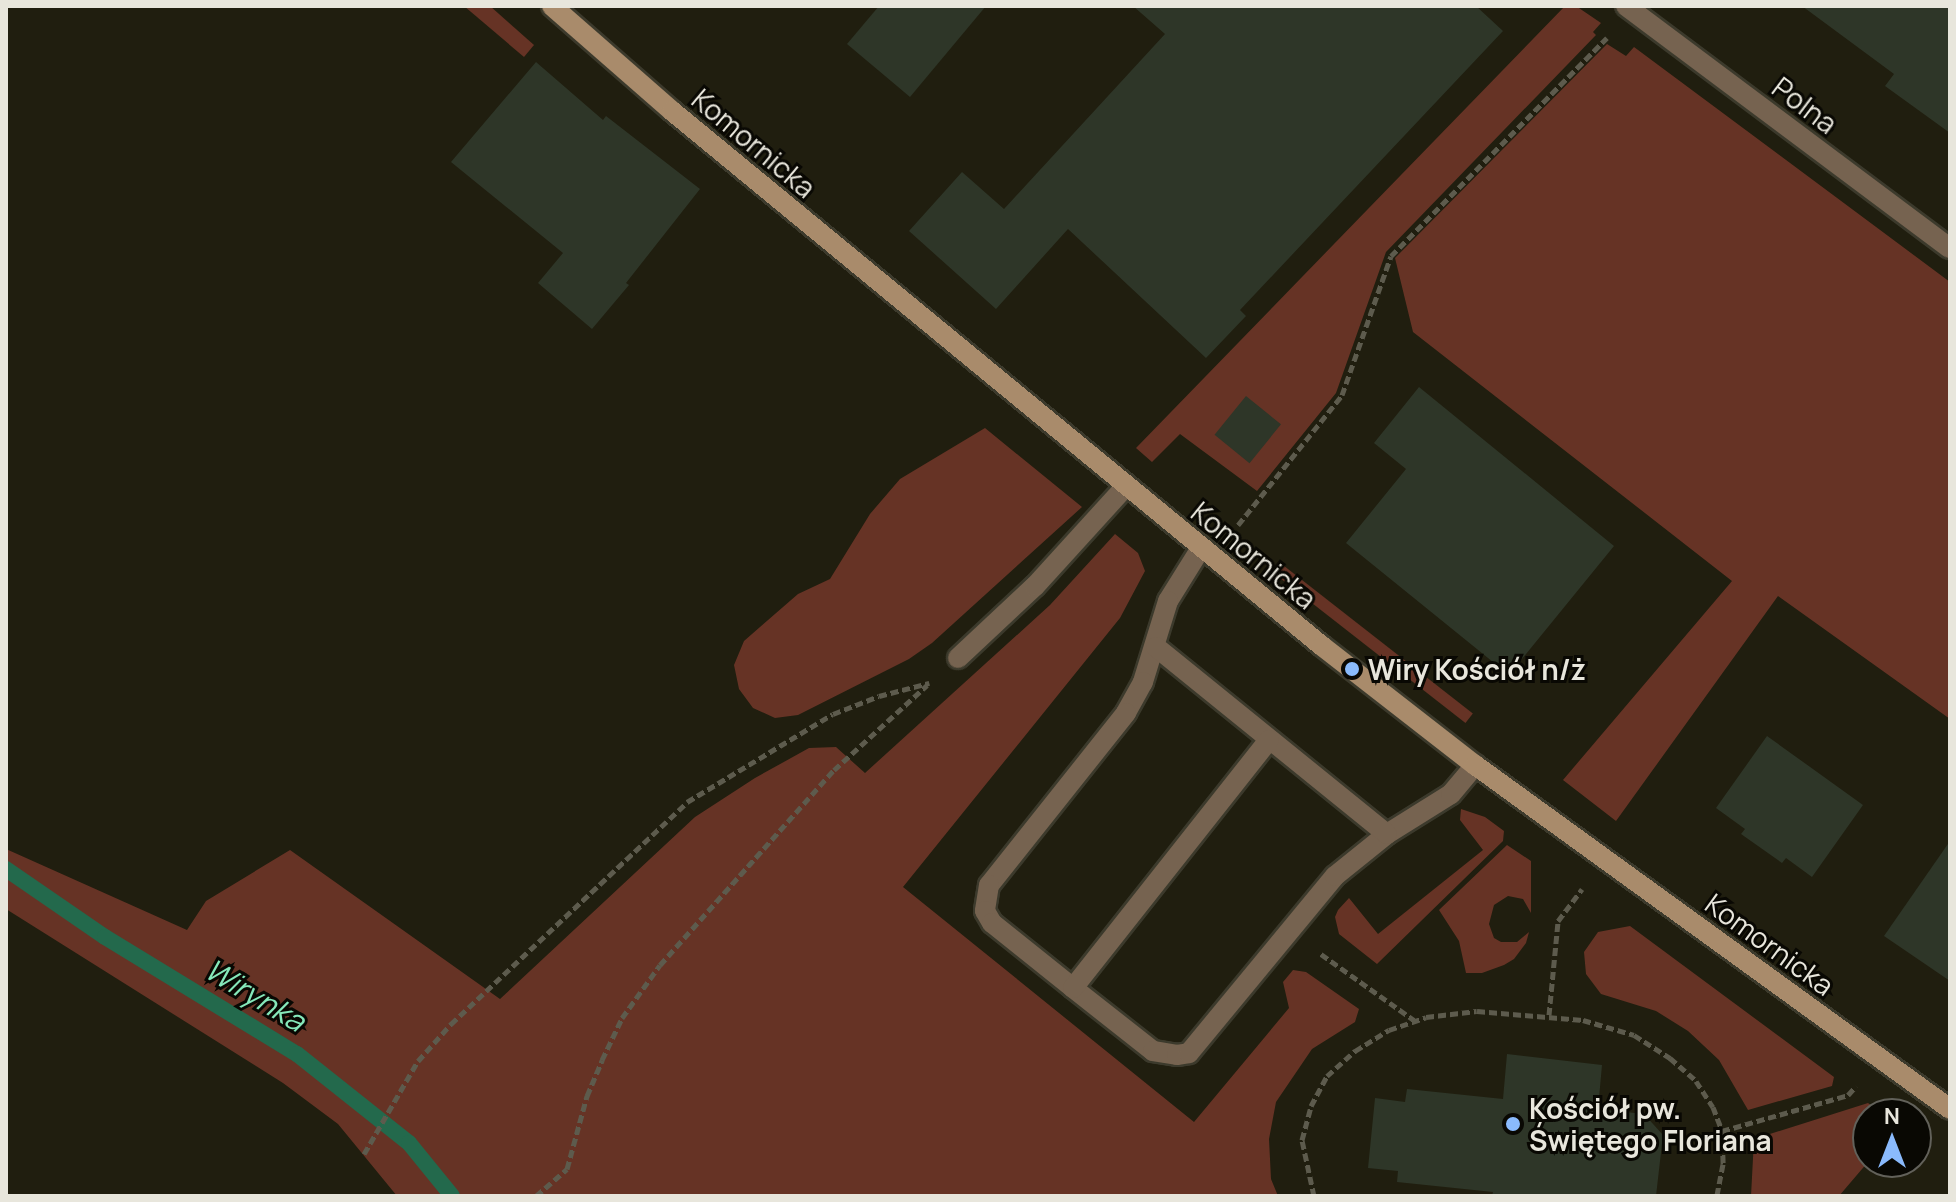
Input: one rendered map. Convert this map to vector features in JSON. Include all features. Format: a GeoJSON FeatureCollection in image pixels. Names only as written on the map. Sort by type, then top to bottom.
{"type":"FeatureCollection","features":[{"type":"Feature","properties":{"kind":"street","name":"Komornicka"},"geometry":{"type":"LineString","coordinates":[[552,6],[672,111],[1125,487],[1475,765],[1950,1109]]}},
{"type":"Feature","properties":{"kind":"street","name":"Polna"},"geometry":{"type":"LineString","coordinates":[[1626,6],[1950,248]]}},
{"type":"Feature","properties":{"kind":"street"},"geometry":{"type":"LineString","coordinates":[[958,658],[1044,577],[1125,487]]}},
{"type":"Feature","properties":{"kind":"street"},"geometry":{"type":"LineString","coordinates":[[1201,548],[1177,583],[1143,682],[1126,713],[989,885],[985,911],[992,923],[1073,988],[1153,1051],[1177,1055],[1189,1053],[1335,876],[1387,834],[1443,801],[1475,765]]}},
{"type":"Feature","properties":{"kind":"street"},"geometry":{"type":"LineString","coordinates":[[1156,647],[1387,834]]}},
{"type":"Feature","properties":{"kind":"street"},"geometry":{"type":"LineString","coordinates":[[1073,988],[1269,740]]}},
{"type":"Feature","properties":{"kind":"path"},"geometry":{"type":"LineString","coordinates":[[1226,519],[1237,526],[1342,395],[1391,256],[1602,40],[1611,36]]}},
{"type":"Feature","properties":{"kind":"path"},"geometry":{"type":"LineString","coordinates":[[536,1196],[567,1169],[587,1096],[602,1060],[622,1018],[660,965],[834,770],[958,658]]}},
{"type":"Feature","properties":{"kind":"path"},"geometry":{"type":"LineString","coordinates":[[364,1154],[418,1061],[491,984],[687,802],[833,714],[879,696],[929,683]]}},
{"type":"Feature","properties":{"kind":"path"},"geometry":{"type":"LineString","coordinates":[[1549,1015],[1558,921],[1586,883]]}},
{"type":"Feature","properties":{"kind":"path"},"geometry":{"type":"LineString","coordinates":[[1288,930],[1415,1021]]}},
{"type":"Feature","properties":{"kind":"path"},"geometry":{"type":"LineString","coordinates":[[1314,1196],[1302,1140],[1311,1106],[1327,1076],[1355,1051],[1389,1030],[1415,1021],[1477,1011],[1583,1020],[1634,1035],[1670,1058],[1696,1081],[1713,1107],[1722,1131],[1723,1164],[1717,1196]]}},
{"type":"Feature","properties":{"kind":"path"},"geometry":{"type":"LineString","coordinates":[[1722,1131],[1848,1095],[1859,1082]]}},
{"type":"Feature","properties":{"kind":"shaded area"},"geometry":{"type":"Polygon","coordinates":[[[464,6],[490,6],[534,45],[524,57],[464,6]]]}},
{"type":"Feature","properties":{"kind":"shaded area"},"geometry":{"type":"Polygon","coordinates":[[[1565,6],[1576,6],[1601,23],[1593,32],[1596,35],[1386,252],[1336,393],[1257,491],[1180,434],[1152,462],[1136,448],[1565,6]]]}},
{"type":"Feature","properties":{"kind":"shaded area"},"geometry":{"type":"Polygon","coordinates":[[[1607,44],[1626,56],[1634,47],[1950,282],[1950,719],[1778,596],[1616,821],[1563,780],[1732,581],[1413,332],[1395,258],[1607,44]]]}},
{"type":"Feature","properties":{"kind":"shaded area"},"geometry":{"type":"Polygon","coordinates":[[[985,428],[1082,507],[932,643],[909,659],[798,715],[775,718],[753,708],[739,689],[734,665],[744,641],[798,594],[830,579],[870,514],[900,479],[985,428]]]}},
{"type":"Feature","properties":{"kind":"shaded area"},"geometry":{"type":"Polygon","coordinates":[[[1115,534],[1138,553],[1145,571],[1120,618],[903,887],[1194,1122],[1289,1008],[1283,982],[1293,970],[1306,972],[1359,1009],[1355,1022],[1312,1049],[1276,1102],[1269,1139],[1271,1179],[1278,1196],[397,1196],[338,1124],[283,1083],[6,909],[6,849],[187,930],[206,901],[290,850],[500,999],[695,817],[755,778],[809,748],[836,747],[865,773],[1050,605],[1115,534]]]}},
{"type":"Feature","properties":{"kind":"shaded area"},"geometry":{"type":"Polygon","coordinates":[[[1279,562],[1473,713],[1465,723],[1272,571],[1279,562]]]}},
{"type":"Feature","properties":{"kind":"shaded area"},"geometry":{"type":"Polygon","coordinates":[[[1461,809],[1485,817],[1504,831],[1503,841],[1377,964],[1339,934],[1335,917],[1338,910],[1349,898],[1378,934],[1483,850],[1460,820],[1461,809]]]}},
{"type":"Feature","properties":{"kind":"shaded area"},"geometry":{"type":"Polygon","coordinates":[[[1507,845],[1531,861],[1531,913],[1523,899],[1508,896],[1494,905],[1489,924],[1494,938],[1501,942],[1517,942],[1529,932],[1526,943],[1514,959],[1504,965],[1482,973],[1466,973],[1459,941],[1439,910],[1507,845]]]}},
{"type":"Feature","properties":{"kind":"shaded area"},"geometry":{"type":"Polygon","coordinates":[[[1630,926],[1834,1077],[1832,1086],[1748,1110],[1719,1060],[1688,1031],[1656,1011],[1601,994],[1586,974],[1584,952],[1598,932],[1630,926]]]}},
{"type":"Feature","properties":{"kind":"shaded area"},"geometry":{"type":"Polygon","coordinates":[[[1852,1108],[1854,1178],[1839,1196],[1751,1196],[1754,1139],[1852,1108]]]}},
{"type":"Feature","properties":{"kind":"building"},"geometry":{"type":"Polygon","coordinates":[[[879,6],[986,6],[910,97],[847,44],[879,6]]]}},
{"type":"Feature","properties":{"kind":"building"},"geometry":{"type":"Polygon","coordinates":[[[1133,6],[1476,6],[1503,31],[1240,310],[1246,316],[1206,358],[1068,229],[996,309],[909,231],[962,172],[1004,209],[1165,34],[1133,6]]]}},
{"type":"Feature","properties":{"kind":"building"},"geometry":{"type":"Polygon","coordinates":[[[1802,6],[1950,6],[1950,133],[1885,86],[1894,74],[1802,6]]]}},
{"type":"Feature","properties":{"kind":"building"},"geometry":{"type":"Polygon","coordinates":[[[536,62],[603,120],[606,116],[700,189],[626,283],[629,285],[592,329],[538,283],[563,253],[451,162],[536,62]]]}},
{"type":"Feature","properties":{"kind":"building"},"geometry":{"type":"Polygon","coordinates":[[[1419,387],[1614,546],[1509,675],[1346,543],[1406,469],[1374,443],[1419,387]]]}},
{"type":"Feature","properties":{"kind":"building"},"geometry":{"type":"Polygon","coordinates":[[[1246,396],[1281,424],[1250,463],[1215,435],[1246,396]]]}},
{"type":"Feature","properties":{"kind":"building"},"geometry":{"type":"Polygon","coordinates":[[[1767,736],[1863,805],[1812,877],[1786,858],[1782,863],[1741,834],[1745,829],[1716,808],[1767,736]]]}},
{"type":"Feature","properties":{"kind":"building"},"geometry":{"type":"Polygon","coordinates":[[[1950,841],[1950,981],[1884,936],[1950,841]]]}},
{"type":"Feature","properties":{"kind":"building","name":"Kościół pw. Świętego Floriana"},"geometry":{"type":"Polygon","coordinates":[[[1507,1054],[1602,1065],[1598,1109],[1644,1114],[1663,1135],[1656,1196],[1492,1196],[1493,1192],[1397,1182],[1398,1171],[1368,1168],[1375,1098],[1405,1102],[1407,1089],[1503,1099],[1507,1054]]]}},
{"type":"Feature","properties":{"kind":"waterway","name":"Wirynka"},"geometry":{"type":"LineString","coordinates":[[6,869],[105,937],[297,1054],[409,1143],[452,1196]]}},
{"type":"Feature","properties":{"kind":"place","name":"Wiry Kościół n/ż"},"geometry":{"type":"Point","coordinates":[1352,669]}},
{"type":"Feature","properties":{"kind":"place","name":"Kościół pw. Świętego Floriana"},"geometry":{"type":"Point","coordinates":[1513,1124]}}]}
